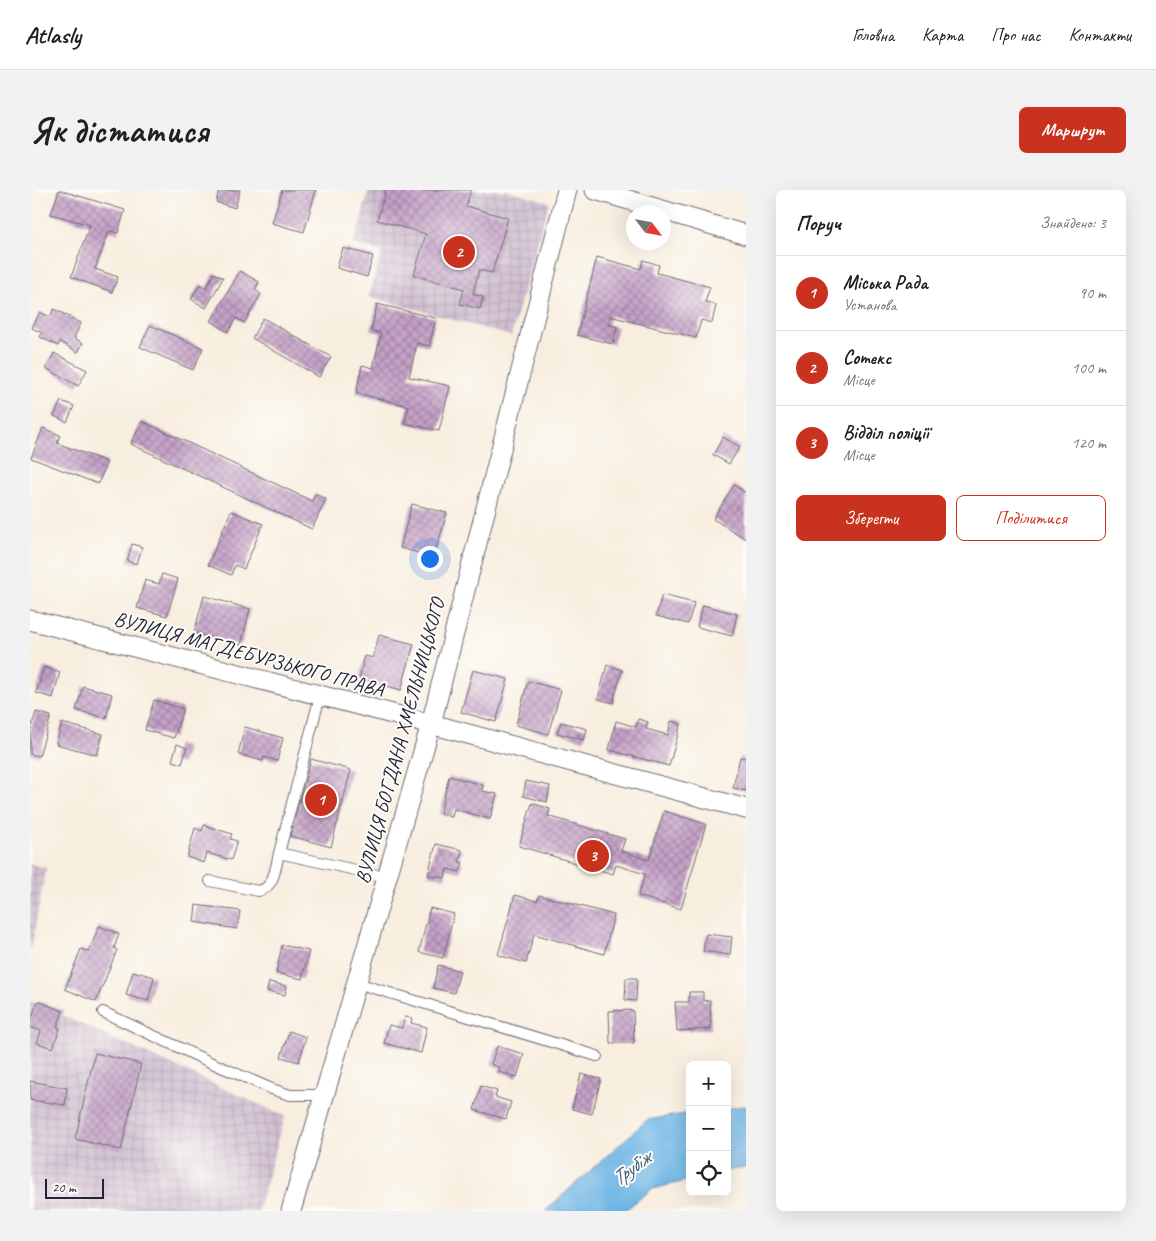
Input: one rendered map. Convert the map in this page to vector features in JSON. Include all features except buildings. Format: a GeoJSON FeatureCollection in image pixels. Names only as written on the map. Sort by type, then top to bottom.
{"type":"FeatureCollection","features":[{"type":"Feature","properties":{"kind":"street","name":"ВУЛИЦЯ БОГДАНА ХМЕЛЬНИЦЬКОГО"},"geometry":{"type":"LineString","coordinates":[[292,1211],[431,724],[566,190]]}},
{"type":"Feature","properties":{"kind":"street"},"geometry":{"type":"LineString","coordinates":[[595,190],[746,235]]}},
{"type":"Feature","properties":{"kind":"street","name":"ВУЛИЦЯ МАГДЕБУРЗЬКОГО ПРАВА"},"geometry":{"type":"LineString","coordinates":[[30,620],[431,724],[746,809]]}},
{"type":"Feature","properties":{"kind":"lane"},"geometry":{"type":"LineString","coordinates":[[210,881],[258,891],[266,888],[272,878],[320,696]]}},
{"type":"Feature","properties":{"kind":"lane"},"geometry":{"type":"LineString","coordinates":[[279,853],[387,877]]}},
{"type":"Feature","properties":{"kind":"lane"},"geometry":{"type":"LineString","coordinates":[[357,983],[597,1056]]}},
{"type":"Feature","properties":{"kind":"lane"},"geometry":{"type":"LineString","coordinates":[[103,1012],[272,1089],[290,1095],[324,1095]]}},
{"type":"Feature","properties":{"kind":"shaded area"},"geometry":{"type":"Polygon","coordinates":[[[369,190],[507,190],[549,202],[511,336],[369,296],[382,252],[354,244],[369,190]]]}},
{"type":"Feature","properties":{"kind":"shaded area"},"geometry":{"type":"Polygon","coordinates":[[[30,864],[46,868],[30,954],[30,864]]]}},
{"type":"Feature","properties":{"kind":"shaded area"},"geometry":{"type":"Polygon","coordinates":[[[30,1001],[285,1116],[258,1211],[30,1211],[30,1001]]]}},
{"type":"Feature","properties":{"kind":"water"},"geometry":{"type":"Polygon","coordinates":[[[746,1106],[746,1168],[731,1170],[731,1151],[731,1108],[746,1106]]]}},
{"type":"Feature","properties":{"kind":"water","name":"Трубіж"},"geometry":{"type":"Polygon","coordinates":[[[686,1114],[686,1181],[652,1189],[624,1211],[545,1211],[647,1120],[686,1114]]]}},
{"type":"Feature","properties":{"kind":"place","name":"Сотекс"},"geometry":{"type":"Point","coordinates":[459,252]}},
{"type":"Feature","properties":{"kind":"place","name":"Міська Рада"},"geometry":{"type":"Point","coordinates":[321,800]}},
{"type":"Feature","properties":{"kind":"place","name":"Відділ поліції"},"geometry":{"type":"Point","coordinates":[593,856]}}]}
